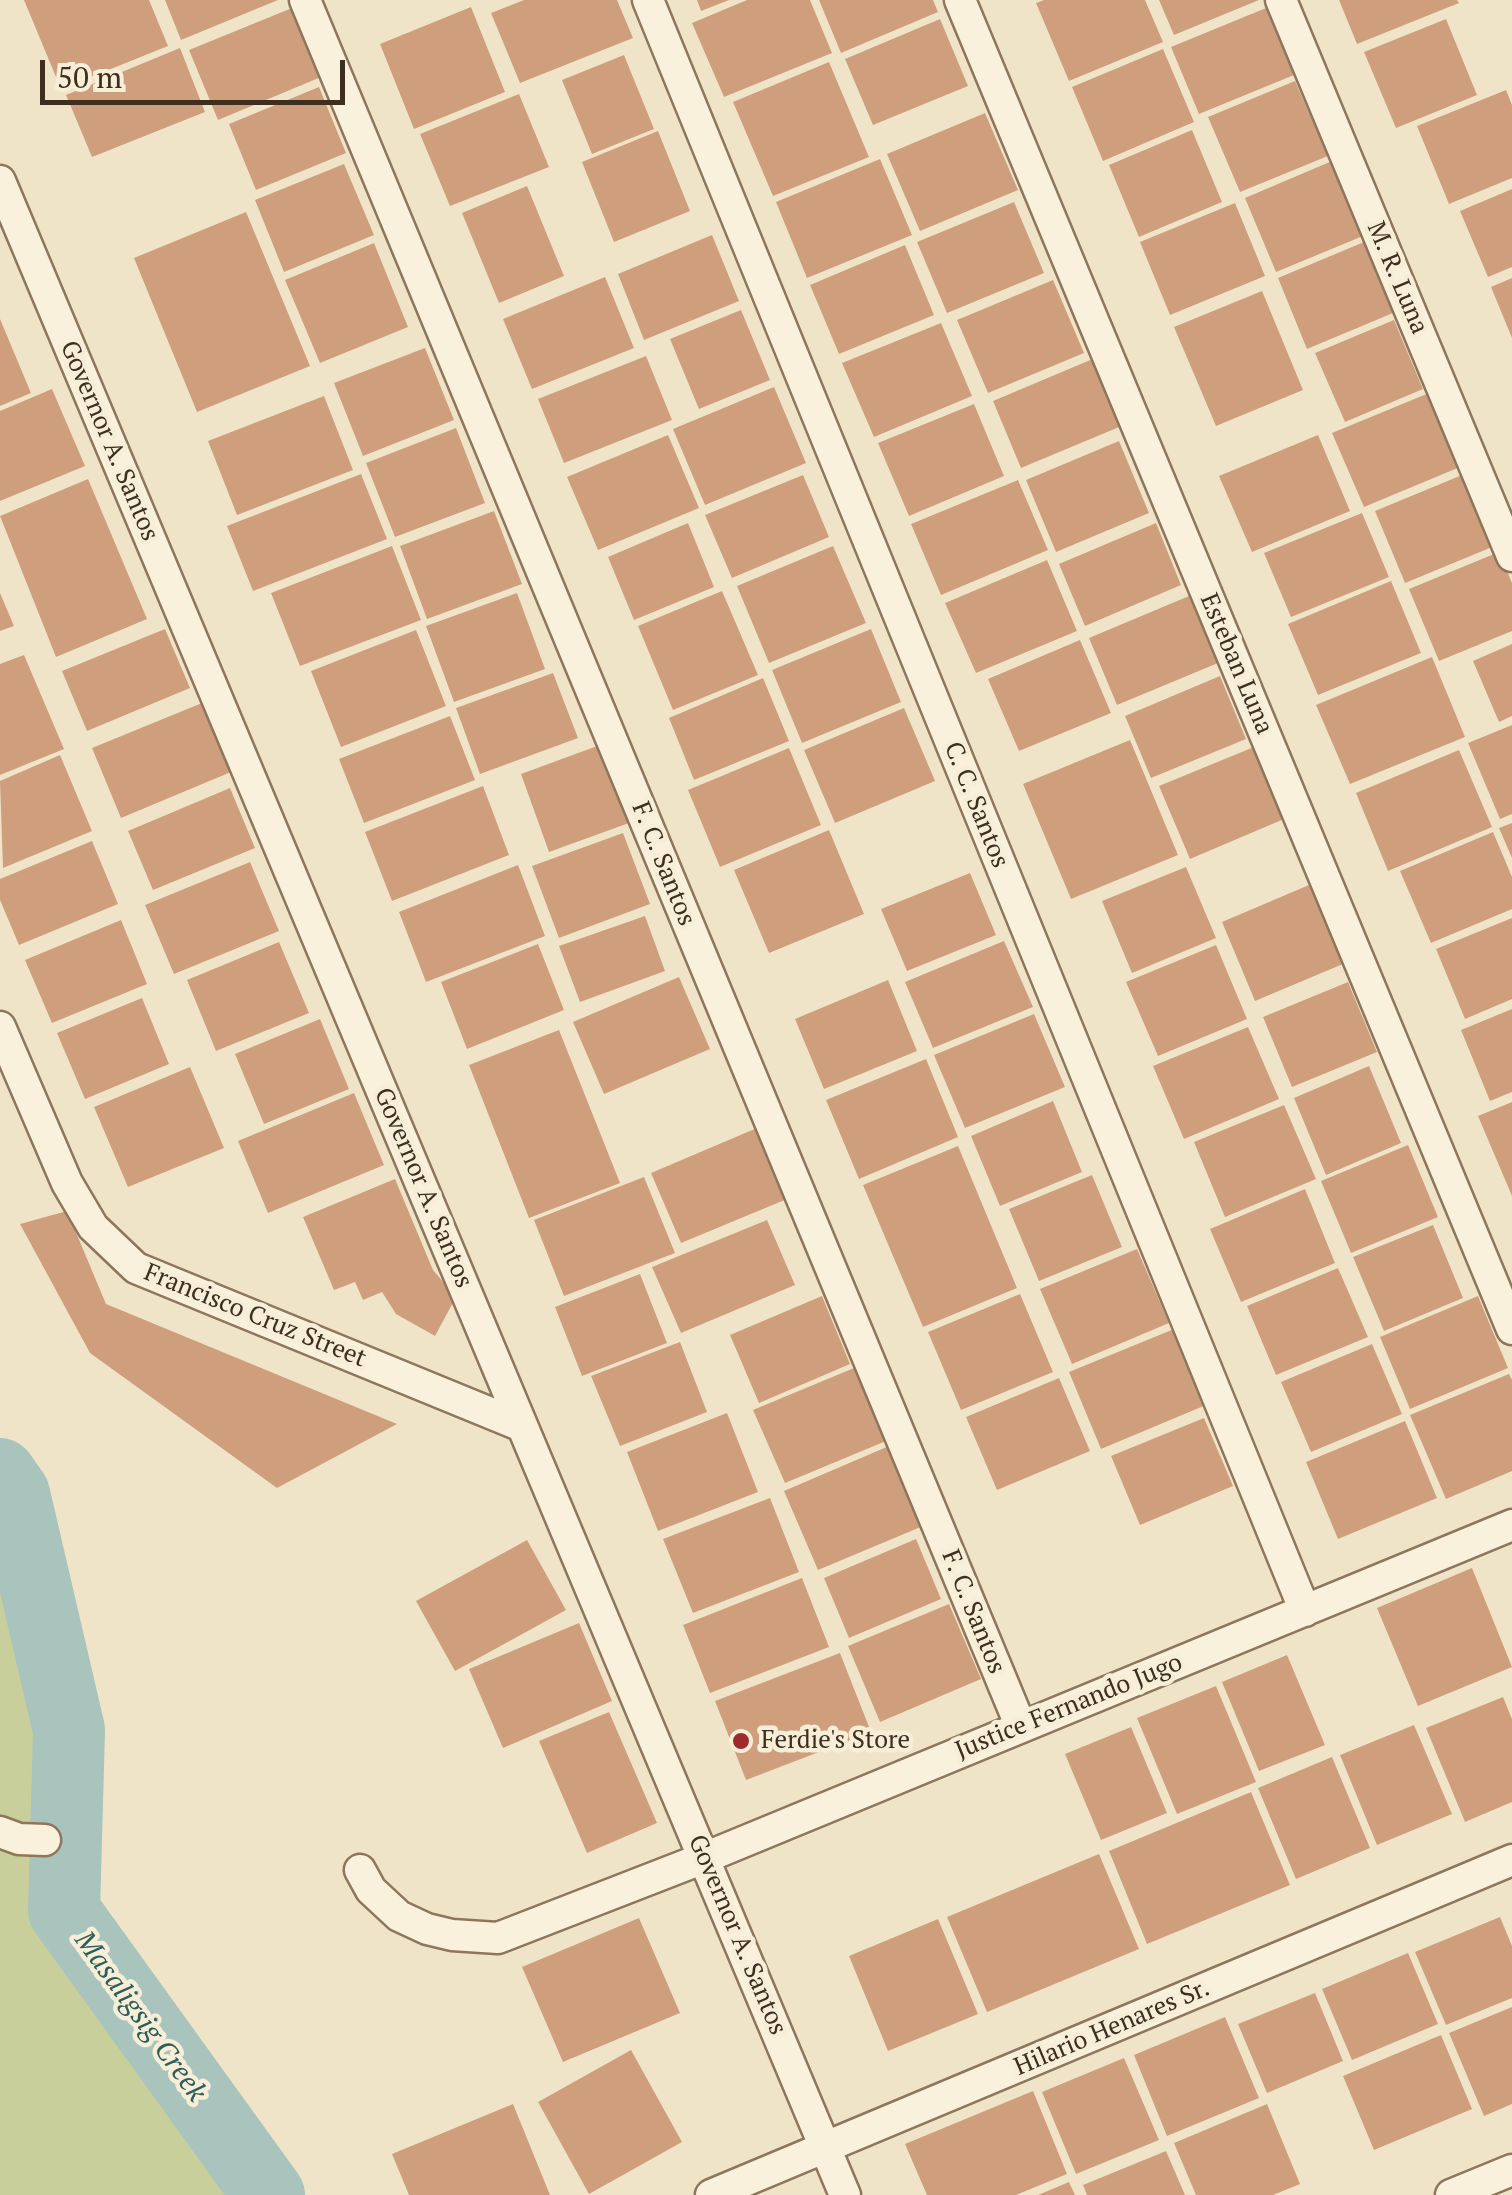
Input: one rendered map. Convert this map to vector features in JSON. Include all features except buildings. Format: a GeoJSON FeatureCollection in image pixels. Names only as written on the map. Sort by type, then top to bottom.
{"type":"FeatureCollection","features":[{"type":"Feature","properties":{"kind":"street","name":"F. C. Santos"},"geometry":{"type":"LineString","coordinates":[[306,0],[1021,1727]]}},
{"type":"Feature","properties":{"kind":"street","name":"C. C. Santos"},"geometry":{"type":"LineString","coordinates":[[648,0],[1305,1611]]}},
{"type":"Feature","properties":{"kind":"street","name":"Esteban Luna"},"geometry":{"type":"LineString","coordinates":[[960,0],[1512,1328]]}},
{"type":"Feature","properties":{"kind":"street","name":"M. R. Luna"},"geometry":{"type":"LineString","coordinates":[[1281,0],[1512,556]]}},
{"type":"Feature","properties":{"kind":"street","name":"Governor A. Santos"},"geometry":{"type":"LineString","coordinates":[[0,181],[846,2195]]}},
{"type":"Feature","properties":{"kind":"street","name":"Francisco Cruz Street"},"geometry":{"type":"LineString","coordinates":[[0,1027],[67,1183],[93,1227],[136,1268],[522,1426]]}},
{"type":"Feature","properties":{"kind":"street","name":"Justice Fernando Jugo"},"geometry":{"type":"LineString","coordinates":[[360,1870],[371,1890],[398,1916],[452,1935],[498,1938],[704,1858],[1512,1525]]}},
{"type":"Feature","properties":{"kind":"street"},"geometry":{"type":"LineString","coordinates":[[0,1832],[19,1839],[45,1840]]}},
{"type":"Feature","properties":{"kind":"street","name":"Hilario Henares Sr."},"geometry":{"type":"LineString","coordinates":[[711,2195],[1512,1860]]}},
{"type":"Feature","properties":{"kind":"street"},"geometry":{"type":"LineString","coordinates":[[1451,2195],[1512,2170]]}},
{"type":"Feature","properties":{"kind":"green space"},"geometry":{"type":"Polygon","coordinates":[[[0,1474],[14,1494],[69,1730],[64,1911],[269,2195],[0,2195],[0,1474]]]}},
{"type":"Feature","properties":{"kind":"waterway","name":"Masaligsig Creek"},"geometry":{"type":"LineString","coordinates":[[0,1474],[14,1494],[69,1730],[64,1911],[269,2195]]}},
{"type":"Feature","properties":{"kind":"place","name":"Ferdie's Store"},"geometry":{"type":"Point","coordinates":[741,1741]}}]}
